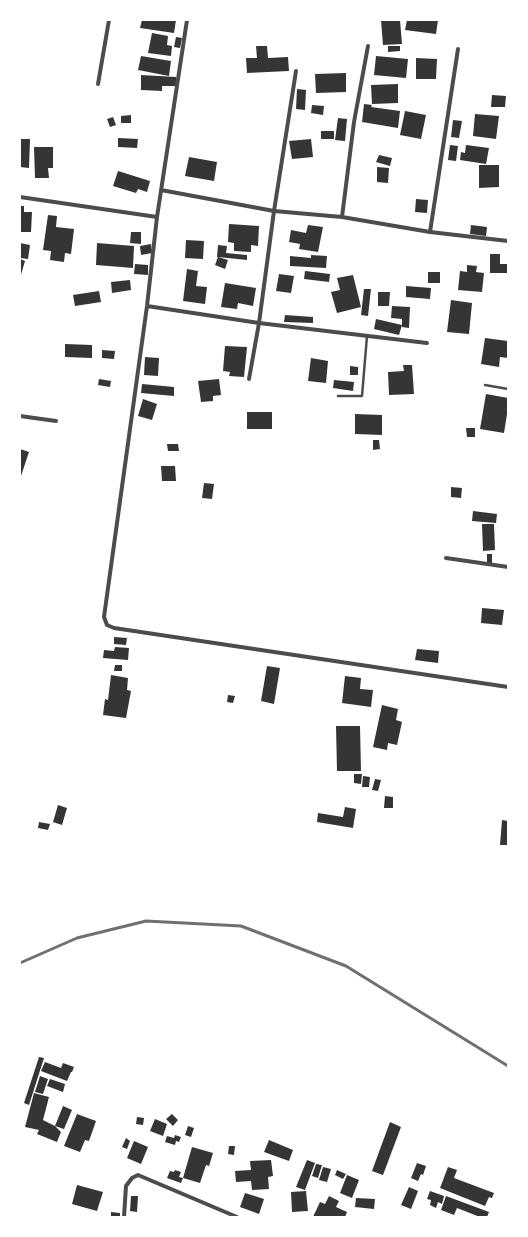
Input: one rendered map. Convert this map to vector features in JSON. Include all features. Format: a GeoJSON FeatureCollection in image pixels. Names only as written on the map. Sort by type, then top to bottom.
{"type":"FeatureCollection","features":[{"type":"Feature","properties":{"kind":"street"},"geometry":{"type":"LineString","coordinates":[[98,84],[108,20]]}},
{"type":"Feature","properties":{"kind":"street"},"geometry":{"type":"LineString","coordinates":[[187,20],[157,217],[147,306],[104,617],[107,625],[114,628],[508,687]]}},
{"type":"Feature","properties":{"kind":"street"},"geometry":{"type":"LineString","coordinates":[[342,217],[354,122],[368,46]]}},
{"type":"Feature","properties":{"kind":"street"},"geometry":{"type":"LineString","coordinates":[[430,232],[458,49]]}},
{"type":"Feature","properties":{"kind":"street"},"geometry":{"type":"LineString","coordinates":[[249,380],[259,323],[274,211],[296,71]]}},
{"type":"Feature","properties":{"kind":"street"},"geometry":{"type":"LineString","coordinates":[[162,190],[274,211],[342,217],[430,232],[508,241]]}},
{"type":"Feature","properties":{"kind":"street"},"geometry":{"type":"LineString","coordinates":[[20,197],[157,217]]}},
{"type":"Feature","properties":{"kind":"street"},"geometry":{"type":"LineString","coordinates":[[147,306],[259,323],[427,343]]}},
{"type":"Feature","properties":{"kind":"street"},"geometry":{"type":"LineString","coordinates":[[20,416],[56,421]]}},
{"type":"Feature","properties":{"kind":"street"},"geometry":{"type":"LineString","coordinates":[[446,558],[508,567]]}},
{"type":"Feature","properties":{"kind":"street"},"geometry":{"type":"LineString","coordinates":[[124,1217],[126,1186],[132,1178],[138,1175],[237,1217]]}},
{"type":"Feature","properties":{"kind":"lane"},"geometry":{"type":"LineString","coordinates":[[338,396],[362,396],[367,335]]}},
{"type":"Feature","properties":{"kind":"lane"},"geometry":{"type":"LineString","coordinates":[[485,385],[508,389]]}},
{"type":"Feature","properties":{"kind":"building"},"geometry":{"type":"Polygon","coordinates":[[[142,20],[176,20],[174,33],[140,28],[142,20]]]}},
{"type":"Feature","properties":{"kind":"building"},"geometry":{"type":"Polygon","coordinates":[[[381,20],[400,20],[402,44],[383,45],[381,20]]]}},
{"type":"Feature","properties":{"kind":"building"},"geometry":{"type":"Polygon","coordinates":[[[407,20],[438,20],[436,34],[405,30],[407,20]]]}},
{"type":"Feature","properties":{"kind":"building"},"geometry":{"type":"Polygon","coordinates":[[[152,33],[168,36],[167,45],[172,46],[171,56],[148,53],[152,33]]]}},
{"type":"Feature","properties":{"kind":"building"},"geometry":{"type":"Polygon","coordinates":[[[176,37],[182,38],[180,48],[174,47],[176,37]]]}},
{"type":"Feature","properties":{"kind":"building"},"geometry":{"type":"Polygon","coordinates":[[[256,46],[267,46],[268,58],[288,57],[289,71],[247,73],[246,58],[257,58],[256,46]]]}},
{"type":"Feature","properties":{"kind":"building"},"geometry":{"type":"Polygon","coordinates":[[[388,46],[400,46],[400,51],[388,52],[388,46]]]}},
{"type":"Feature","properties":{"kind":"building"},"geometry":{"type":"Polygon","coordinates":[[[141,56],[171,61],[169,76],[138,70],[141,56]]]}},
{"type":"Feature","properties":{"kind":"building"},"geometry":{"type":"Polygon","coordinates":[[[376,56],[408,59],[406,78],[374,75],[376,56]]]}},
{"type":"Feature","properties":{"kind":"building"},"geometry":{"type":"Polygon","coordinates":[[[416,58],[437,59],[436,79],[416,79],[416,58]]]}},
{"type":"Feature","properties":{"kind":"building"},"geometry":{"type":"Polygon","coordinates":[[[346,73],[346,92],[316,93],[315,74],[346,73]]]}},
{"type":"Feature","properties":{"kind":"building"},"geometry":{"type":"Polygon","coordinates":[[[141,75],[176,77],[176,86],[162,86],[162,91],[141,90],[141,75]]]}},
{"type":"Feature","properties":{"kind":"building"},"geometry":{"type":"Polygon","coordinates":[[[398,84],[398,103],[372,104],[371,85],[398,84]]]}},
{"type":"Feature","properties":{"kind":"building"},"geometry":{"type":"Polygon","coordinates":[[[297,89],[306,90],[305,110],[296,109],[297,89]]]}},
{"type":"Feature","properties":{"kind":"building"},"geometry":{"type":"Polygon","coordinates":[[[492,95],[506,96],[505,107],[491,107],[492,95]]]}},
{"type":"Feature","properties":{"kind":"building"},"geometry":{"type":"Polygon","coordinates":[[[364,104],[372,105],[371,107],[400,111],[398,128],[362,122],[364,104]]]}},
{"type":"Feature","properties":{"kind":"building"},"geometry":{"type":"Polygon","coordinates":[[[312,105],[324,106],[323,115],[311,113],[312,105]]]}},
{"type":"Feature","properties":{"kind":"building"},"geometry":{"type":"Polygon","coordinates":[[[405,111],[426,115],[421,139],[400,135],[405,111]]]}},
{"type":"Feature","properties":{"kind":"building"},"geometry":{"type":"Polygon","coordinates":[[[475,114],[499,116],[496,139],[473,136],[475,114]]]}},
{"type":"Feature","properties":{"kind":"building"},"geometry":{"type":"Polygon","coordinates":[[[131,115],[131,123],[121,123],[121,116],[131,115]]]}},
{"type":"Feature","properties":{"kind":"building"},"geometry":{"type":"Polygon","coordinates":[[[113,117],[116,125],[110,127],[107,119],[113,117]]]}},
{"type":"Feature","properties":{"kind":"building"},"geometry":{"type":"Polygon","coordinates":[[[338,118],[347,119],[345,141],[335,140],[338,118]]]}},
{"type":"Feature","properties":{"kind":"building"},"geometry":{"type":"Polygon","coordinates":[[[453,120],[462,121],[459,138],[451,137],[453,120]]]}},
{"type":"Feature","properties":{"kind":"building"},"geometry":{"type":"Polygon","coordinates":[[[321,131],[334,131],[334,139],[321,139],[321,131]]]}},
{"type":"Feature","properties":{"kind":"building"},"geometry":{"type":"Polygon","coordinates":[[[118,138],[138,139],[137,148],[118,147],[118,138]]]}},
{"type":"Feature","properties":{"kind":"building"},"geometry":{"type":"Polygon","coordinates":[[[20,139],[30,139],[29,168],[20,167],[20,139]]]}},
{"type":"Feature","properties":{"kind":"building"},"geometry":{"type":"Polygon","coordinates":[[[311,139],[313,157],[292,159],[289,141],[311,139]]]}},
{"type":"Feature","properties":{"kind":"building"},"geometry":{"type":"Polygon","coordinates":[[[450,145],[458,146],[456,161],[448,160],[450,145]]]}},
{"type":"Feature","properties":{"kind":"building"},"geometry":{"type":"Polygon","coordinates":[[[466,145],[489,148],[486,164],[460,160],[461,152],[465,153],[466,145]]]}},
{"type":"Feature","properties":{"kind":"building"},"geometry":{"type":"Polygon","coordinates":[[[34,147],[53,147],[53,168],[48,168],[49,178],[35,178],[34,147]]]}},
{"type":"Feature","properties":{"kind":"building"},"geometry":{"type":"Polygon","coordinates":[[[379,155],[392,158],[390,166],[376,162],[379,155]]]}},
{"type":"Feature","properties":{"kind":"building"},"geometry":{"type":"Polygon","coordinates":[[[189,157],[217,162],[214,181],[185,176],[189,157]]]}},
{"type":"Feature","properties":{"kind":"building"},"geometry":{"type":"Polygon","coordinates":[[[479,165],[499,165],[499,187],[479,188],[479,165]]]}},
{"type":"Feature","properties":{"kind":"building"},"geometry":{"type":"Polygon","coordinates":[[[377,167],[389,168],[388,183],[377,182],[377,167]]]}},
{"type":"Feature","properties":{"kind":"building"},"geometry":{"type":"Polygon","coordinates":[[[118,171],[150,181],[147,192],[138,189],[136,193],[113,186],[118,171]]]}},
{"type":"Feature","properties":{"kind":"building"},"geometry":{"type":"Polygon","coordinates":[[[416,199],[428,200],[427,213],[415,212],[416,199]]]}},
{"type":"Feature","properties":{"kind":"building"},"geometry":{"type":"Polygon","coordinates":[[[20,206],[24,206],[24,212],[32,212],[31,232],[20,232],[20,206]]]}},
{"type":"Feature","properties":{"kind":"building"},"geometry":{"type":"Polygon","coordinates":[[[48,215],[57,216],[56,227],[74,229],[71,254],[65,253],[64,262],[50,260],[51,251],[43,250],[48,215]]]}},
{"type":"Feature","properties":{"kind":"building"},"geometry":{"type":"Polygon","coordinates":[[[229,224],[259,226],[258,246],[251,245],[251,252],[234,251],[234,243],[228,242],[229,224]]]}},
{"type":"Feature","properties":{"kind":"building"},"geometry":{"type":"Polygon","coordinates":[[[308,225],[323,227],[318,252],[299,249],[300,244],[289,242],[291,230],[306,233],[308,225]]]}},
{"type":"Feature","properties":{"kind":"building"},"geometry":{"type":"Polygon","coordinates":[[[471,225],[487,227],[486,236],[470,234],[471,225]]]}},
{"type":"Feature","properties":{"kind":"building"},"geometry":{"type":"Polygon","coordinates":[[[131,232],[141,232],[141,244],[130,243],[131,232]]]}},
{"type":"Feature","properties":{"kind":"building"},"geometry":{"type":"Polygon","coordinates":[[[186,240],[204,241],[203,259],[185,258],[186,240]]]}},
{"type":"Feature","properties":{"kind":"building"},"geometry":{"type":"Polygon","coordinates":[[[20,243],[30,245],[28,259],[20,258],[20,243]]]}},
{"type":"Feature","properties":{"kind":"building"},"geometry":{"type":"Polygon","coordinates":[[[97,243],[134,246],[133,268],[96,265],[97,243]]]}},
{"type":"Feature","properties":{"kind":"building"},"geometry":{"type":"Polygon","coordinates":[[[151,244],[152,253],[141,255],[140,246],[151,244]]]}},
{"type":"Feature","properties":{"kind":"building"},"geometry":{"type":"Polygon","coordinates":[[[218,245],[227,246],[226,253],[247,255],[247,260],[217,257],[218,245]]]}},
{"type":"Feature","properties":{"kind":"building"},"geometry":{"type":"Polygon","coordinates":[[[490,254],[500,254],[500,264],[508,264],[508,273],[490,273],[490,254]]]}},
{"type":"Feature","properties":{"kind":"building"},"geometry":{"type":"Polygon","coordinates":[[[311,255],[327,256],[326,268],[290,266],[290,256],[311,258],[311,255]]]}},
{"type":"Feature","properties":{"kind":"building"},"geometry":{"type":"Polygon","coordinates":[[[218,257],[228,260],[225,269],[215,265],[218,257]]]}},
{"type":"Feature","properties":{"kind":"building"},"geometry":{"type":"Polygon","coordinates":[[[20,259],[25,261],[20,278],[20,259]]]}},
{"type":"Feature","properties":{"kind":"building"},"geometry":{"type":"Polygon","coordinates":[[[135,264],[148,265],[148,275],[134,274],[135,264]]]}},
{"type":"Feature","properties":{"kind":"building"},"geometry":{"type":"Polygon","coordinates":[[[467,265],[477,266],[476,272],[484,273],[482,292],[458,290],[460,271],[467,272],[467,265]]]}},
{"type":"Feature","properties":{"kind":"building"},"geometry":{"type":"Polygon","coordinates":[[[187,269],[198,271],[196,286],[207,287],[205,304],[183,301],[187,269]]]}},
{"type":"Feature","properties":{"kind":"building"},"geometry":{"type":"Polygon","coordinates":[[[305,271],[330,274],[329,282],[304,279],[305,271]]]}},
{"type":"Feature","properties":{"kind":"building"},"geometry":{"type":"Polygon","coordinates":[[[428,272],[440,272],[440,283],[428,283],[428,272]]]}},
{"type":"Feature","properties":{"kind":"building"},"geometry":{"type":"Polygon","coordinates":[[[279,274],[294,276],[291,293],[276,291],[279,274]]]}},
{"type":"Feature","properties":{"kind":"building"},"geometry":{"type":"Polygon","coordinates":[[[353,275],[361,307],[337,313],[331,292],[340,290],[337,278],[353,275]]]}},
{"type":"Feature","properties":{"kind":"building"},"geometry":{"type":"Polygon","coordinates":[[[130,280],[131,290],[112,293],[111,282],[130,280]]]}},
{"type":"Feature","properties":{"kind":"building"},"geometry":{"type":"Polygon","coordinates":[[[225,283],[256,288],[253,306],[238,303],[237,309],[221,307],[225,283]]]}},
{"type":"Feature","properties":{"kind":"building"},"geometry":{"type":"Polygon","coordinates":[[[406,286],[431,288],[430,299],[406,297],[406,286]]]}},
{"type":"Feature","properties":{"kind":"building"},"geometry":{"type":"Polygon","coordinates":[[[364,289],[371,289],[368,316],[361,315],[364,289]]]}},
{"type":"Feature","properties":{"kind":"building"},"geometry":{"type":"Polygon","coordinates":[[[99,291],[101,302],[75,306],[73,295],[99,291]]]}},
{"type":"Feature","properties":{"kind":"building"},"geometry":{"type":"Polygon","coordinates":[[[378,292],[390,292],[389,306],[378,306],[378,292]]]}},
{"type":"Feature","properties":{"kind":"building"},"geometry":{"type":"Polygon","coordinates":[[[451,300],[472,303],[469,334],[447,332],[451,300]]]}},
{"type":"Feature","properties":{"kind":"building"},"geometry":{"type":"Polygon","coordinates":[[[392,306],[410,307],[409,328],[402,327],[402,319],[391,318],[392,306]]]}},
{"type":"Feature","properties":{"kind":"building"},"geometry":{"type":"Polygon","coordinates":[[[285,315],[313,317],[313,323],[284,322],[285,315]]]}},
{"type":"Feature","properties":{"kind":"building"},"geometry":{"type":"Polygon","coordinates":[[[376,319],[402,325],[399,335],[374,329],[376,319]]]}},
{"type":"Feature","properties":{"kind":"building"},"geometry":{"type":"Polygon","coordinates":[[[485,338],[508,341],[508,358],[500,357],[499,367],[481,364],[485,338]]]}},
{"type":"Feature","properties":{"kind":"building"},"geometry":{"type":"Polygon","coordinates":[[[65,344],[92,345],[92,358],[65,357],[65,344]]]}},
{"type":"Feature","properties":{"kind":"building"},"geometry":{"type":"Polygon","coordinates":[[[225,346],[247,347],[244,377],[229,376],[230,372],[223,371],[225,346]]]}},
{"type":"Feature","properties":{"kind":"building"},"geometry":{"type":"Polygon","coordinates":[[[102,350],[115,351],[114,359],[102,358],[102,350]]]}},
{"type":"Feature","properties":{"kind":"building"},"geometry":{"type":"Polygon","coordinates":[[[145,357],[159,358],[158,376],[144,375],[145,357]]]}},
{"type":"Feature","properties":{"kind":"building"},"geometry":{"type":"Polygon","coordinates":[[[311,358],[328,361],[326,383],[308,381],[311,358]]]}},
{"type":"Feature","properties":{"kind":"building"},"geometry":{"type":"Polygon","coordinates":[[[403,365],[412,365],[414,394],[389,395],[388,372],[404,371],[403,365]]]}},
{"type":"Feature","properties":{"kind":"building"},"geometry":{"type":"Polygon","coordinates":[[[350,366],[358,367],[358,375],[350,375],[350,366]]]}},
{"type":"Feature","properties":{"kind":"building"},"geometry":{"type":"Polygon","coordinates":[[[99,379],[111,381],[110,387],[98,385],[99,379]]]}},
{"type":"Feature","properties":{"kind":"building"},"geometry":{"type":"Polygon","coordinates":[[[219,379],[221,395],[213,396],[213,401],[201,402],[198,381],[219,379]]]}},
{"type":"Feature","properties":{"kind":"building"},"geometry":{"type":"Polygon","coordinates":[[[334,380],[354,382],[353,391],[333,388],[334,380]]]}},
{"type":"Feature","properties":{"kind":"building"},"geometry":{"type":"Polygon","coordinates":[[[142,384],[174,387],[174,396],[141,393],[142,384]]]}},
{"type":"Feature","properties":{"kind":"building"},"geometry":{"type":"Polygon","coordinates":[[[486,394],[508,398],[504,433],[480,429],[486,394]]]}},
{"type":"Feature","properties":{"kind":"building"},"geometry":{"type":"Polygon","coordinates":[[[143,399],[157,404],[152,420],[138,416],[143,399]]]}},
{"type":"Feature","properties":{"kind":"building"},"geometry":{"type":"Polygon","coordinates":[[[247,412],[272,412],[272,429],[247,429],[247,412]]]}},
{"type":"Feature","properties":{"kind":"building"},"geometry":{"type":"Polygon","coordinates":[[[355,414],[382,415],[382,435],[355,434],[355,414]]]}},
{"type":"Feature","properties":{"kind":"building"},"geometry":{"type":"Polygon","coordinates":[[[466,428],[475,428],[475,437],[467,437],[466,428]]]}},
{"type":"Feature","properties":{"kind":"building"},"geometry":{"type":"Polygon","coordinates":[[[373,440],[379,440],[380,449],[373,450],[373,440]]]}},
{"type":"Feature","properties":{"kind":"building"},"geometry":{"type":"Polygon","coordinates":[[[167,444],[178,444],[179,451],[168,451],[167,444]]]}},
{"type":"Feature","properties":{"kind":"building"},"geometry":{"type":"Polygon","coordinates":[[[20,449],[29,452],[21,476],[20,476],[20,449]]]}},
{"type":"Feature","properties":{"kind":"building"},"geometry":{"type":"Polygon","coordinates":[[[161,466],[175,466],[176,481],[162,481],[161,466]]]}},
{"type":"Feature","properties":{"kind":"building"},"geometry":{"type":"Polygon","coordinates":[[[204,483],[214,484],[212,499],[202,498],[204,483]]]}},
{"type":"Feature","properties":{"kind":"building"},"geometry":{"type":"Polygon","coordinates":[[[451,487],[462,488],[461,498],[451,497],[451,487]]]}},
{"type":"Feature","properties":{"kind":"building"},"geometry":{"type":"Polygon","coordinates":[[[473,511],[497,514],[496,523],[472,521],[473,511]]]}},
{"type":"Feature","properties":{"kind":"building"},"geometry":{"type":"Polygon","coordinates":[[[482,524],[494,524],[495,550],[483,551],[482,524]]]}},
{"type":"Feature","properties":{"kind":"building"},"geometry":{"type":"Polygon","coordinates":[[[487,554],[492,554],[492,563],[487,563],[487,554]]]}},
{"type":"Feature","properties":{"kind":"building"},"geometry":{"type":"Polygon","coordinates":[[[482,608],[504,610],[502,625],[481,623],[482,608]]]}},
{"type":"Feature","properties":{"kind":"building"},"geometry":{"type":"Polygon","coordinates":[[[114,637],[127,638],[126,645],[114,644],[114,637]]]}},
{"type":"Feature","properties":{"kind":"building"},"geometry":{"type":"Polygon","coordinates":[[[115,647],[129,648],[128,660],[103,658],[104,650],[114,651],[115,647]]]}},
{"type":"Feature","properties":{"kind":"building"},"geometry":{"type":"Polygon","coordinates":[[[417,649],[439,651],[438,663],[415,660],[417,649]]]}},
{"type":"Feature","properties":{"kind":"building"},"geometry":{"type":"Polygon","coordinates":[[[115,665],[122,665],[122,671],[114,671],[115,665]]]}},
{"type":"Feature","properties":{"kind":"building"},"geometry":{"type":"Polygon","coordinates":[[[267,666],[280,668],[274,704],[261,701],[267,666]]]}},
{"type":"Feature","properties":{"kind":"building"},"geometry":{"type":"Polygon","coordinates":[[[111,675],[128,678],[127,690],[131,691],[126,718],[103,715],[105,699],[108,700],[111,675]]]}},
{"type":"Feature","properties":{"kind":"building"},"geometry":{"type":"Polygon","coordinates":[[[345,676],[361,678],[360,689],[373,690],[371,707],[342,703],[345,676]]]}},
{"type":"Feature","properties":{"kind":"building"},"geometry":{"type":"Polygon","coordinates":[[[228,695],[235,696],[233,703],[227,702],[228,695]]]}},
{"type":"Feature","properties":{"kind":"building"},"geometry":{"type":"Polygon","coordinates":[[[382,705],[398,709],[396,720],[402,722],[397,745],[388,743],[387,750],[373,747],[382,705]]]}},
{"type":"Feature","properties":{"kind":"building"},"geometry":{"type":"Polygon","coordinates":[[[336,726],[360,726],[361,771],[337,771],[336,726]]]}},
{"type":"Feature","properties":{"kind":"building"},"geometry":{"type":"Polygon","coordinates":[[[354,774],[362,774],[361,784],[354,783],[354,774]]]}},
{"type":"Feature","properties":{"kind":"building"},"geometry":{"type":"Polygon","coordinates":[[[363,776],[370,777],[369,787],[362,787],[363,776]]]}},
{"type":"Feature","properties":{"kind":"building"},"geometry":{"type":"Polygon","coordinates":[[[375,779],[381,780],[378,791],[372,790],[375,779]]]}},
{"type":"Feature","properties":{"kind":"building"},"geometry":{"type":"Polygon","coordinates":[[[385,796],[393,797],[393,808],[384,808],[385,796]]]}},
{"type":"Feature","properties":{"kind":"building"},"geometry":{"type":"Polygon","coordinates":[[[58,805],[67,808],[62,825],[53,822],[58,805]]]}},
{"type":"Feature","properties":{"kind":"building"},"geometry":{"type":"Polygon","coordinates":[[[345,807],[356,809],[353,828],[317,822],[318,813],[343,817],[345,807]]]}},
{"type":"Feature","properties":{"kind":"building"},"geometry":{"type":"Polygon","coordinates":[[[502,820],[508,821],[508,845],[500,845],[502,820]]]}},
{"type":"Feature","properties":{"kind":"building"},"geometry":{"type":"Polygon","coordinates":[[[39,822],[50,824],[48,830],[38,828],[39,822]]]}},
{"type":"Feature","properties":{"kind":"building"},"geometry":{"type":"Polygon","coordinates":[[[39,1057],[44,1058],[29,1105],[24,1103],[39,1057]]]}},
{"type":"Feature","properties":{"kind":"building"},"geometry":{"type":"Polygon","coordinates":[[[45,1062],[61,1068],[63,1063],[74,1067],[67,1081],[41,1071],[45,1062]]]}},
{"type":"Feature","properties":{"kind":"building"},"geometry":{"type":"Polygon","coordinates":[[[40,1076],[48,1079],[43,1094],[35,1092],[40,1076]]]}},
{"type":"Feature","properties":{"kind":"building"},"geometry":{"type":"Polygon","coordinates":[[[50,1079],[65,1084],[63,1092],[47,1086],[50,1079]]]}},
{"type":"Feature","properties":{"kind":"building"},"geometry":{"type":"Polygon","coordinates":[[[34,1093],[49,1097],[43,1120],[55,1126],[61,1132],[57,1142],[37,1134],[39,1130],[25,1127],[34,1093]]]}},
{"type":"Feature","properties":{"kind":"building"},"geometry":{"type":"Polygon","coordinates":[[[63,1106],[72,1110],[64,1129],[55,1126],[63,1106]]]}},
{"type":"Feature","properties":{"kind":"building"},"geometry":{"type":"Polygon","coordinates":[[[77,1114],[96,1121],[89,1141],[85,1140],[80,1152],[64,1146],[77,1114]]]}},
{"type":"Feature","properties":{"kind":"building"},"geometry":{"type":"Polygon","coordinates":[[[172,1114],[178,1120],[173,1126],[166,1119],[172,1114]]]}},
{"type":"Feature","properties":{"kind":"building"},"geometry":{"type":"Polygon","coordinates":[[[137,1117],[144,1118],[143,1125],[136,1124],[137,1117]]]}},
{"type":"Feature","properties":{"kind":"building"},"geometry":{"type":"Polygon","coordinates":[[[155,1119],[167,1124],[163,1136],[150,1131],[155,1119]]]}},
{"type":"Feature","properties":{"kind":"building"},"geometry":{"type":"Polygon","coordinates":[[[390,1122],[401,1127],[383,1175],[372,1171],[390,1122]]]}},
{"type":"Feature","properties":{"kind":"building"},"geometry":{"type":"Polygon","coordinates":[[[188,1126],[194,1128],[191,1137],[185,1135],[188,1126]]]}},
{"type":"Feature","properties":{"kind":"building"},"geometry":{"type":"Polygon","coordinates":[[[175,1135],[181,1137],[179,1142],[176,1141],[175,1145],[165,1142],[167,1136],[174,1138],[175,1135]]]}},
{"type":"Feature","properties":{"kind":"building"},"geometry":{"type":"Polygon","coordinates":[[[126,1138],[130,1141],[127,1149],[122,1147],[126,1138]]]}},
{"type":"Feature","properties":{"kind":"building"},"geometry":{"type":"Polygon","coordinates":[[[269,1140],[293,1150],[289,1161],[264,1152],[269,1140]]]}},
{"type":"Feature","properties":{"kind":"building"},"geometry":{"type":"Polygon","coordinates":[[[134,1141],[148,1147],[141,1164],[127,1158],[134,1141]]]}},
{"type":"Feature","properties":{"kind":"building"},"geometry":{"type":"Polygon","coordinates":[[[229,1146],[235,1146],[234,1155],[228,1154],[229,1146]]]}},
{"type":"Feature","properties":{"kind":"building"},"geometry":{"type":"Polygon","coordinates":[[[192,1147],[213,1153],[209,1166],[206,1165],[200,1183],[183,1178],[192,1147]]]}},
{"type":"Feature","properties":{"kind":"building"},"geometry":{"type":"Polygon","coordinates":[[[271,1160],[273,1176],[268,1177],[269,1189],[252,1190],[251,1181],[236,1182],[235,1171],[251,1170],[250,1161],[271,1160]]]}},
{"type":"Feature","properties":{"kind":"building"},"geometry":{"type":"Polygon","coordinates":[[[307,1160],[315,1163],[305,1190],[296,1187],[307,1160]]]}},
{"type":"Feature","properties":{"kind":"building"},"geometry":{"type":"Polygon","coordinates":[[[417,1163],[426,1166],[423,1175],[421,1174],[418,1181],[411,1178],[417,1163]]]}},
{"type":"Feature","properties":{"kind":"building"},"geometry":{"type":"Polygon","coordinates":[[[316,1164],[322,1165],[318,1178],[312,1176],[316,1164]]]}},
{"type":"Feature","properties":{"kind":"building"},"geometry":{"type":"Polygon","coordinates":[[[323,1167],[331,1169],[327,1182],[319,1180],[323,1167]]]}},
{"type":"Feature","properties":{"kind":"building"},"geometry":{"type":"Polygon","coordinates":[[[448,1167],[457,1170],[454,1178],[494,1193],[492,1198],[489,1197],[485,1206],[440,1188],[448,1167]]]}},
{"type":"Feature","properties":{"kind":"building"},"geometry":{"type":"Polygon","coordinates":[[[175,1170],[181,1172],[179,1177],[183,1178],[181,1183],[167,1178],[170,1171],[174,1172],[175,1170]]]}},
{"type":"Feature","properties":{"kind":"building"},"geometry":{"type":"Polygon","coordinates":[[[337,1170],[346,1174],[343,1179],[335,1175],[337,1170]]]}},
{"type":"Feature","properties":{"kind":"building"},"geometry":{"type":"Polygon","coordinates":[[[347,1175],[359,1180],[352,1198],[340,1193],[347,1175]]]}},
{"type":"Feature","properties":{"kind":"building"},"geometry":{"type":"Polygon","coordinates":[[[77,1185],[103,1192],[97,1211],[72,1204],[77,1185]]]}},
{"type":"Feature","properties":{"kind":"building"},"geometry":{"type":"Polygon","coordinates":[[[409,1187],[418,1191],[411,1209],[401,1205],[409,1187]]]}},
{"type":"Feature","properties":{"kind":"building"},"geometry":{"type":"Polygon","coordinates":[[[306,1191],[308,1211],[292,1212],[291,1192],[306,1191]]]}},
{"type":"Feature","properties":{"kind":"building"},"geometry":{"type":"Polygon","coordinates":[[[430,1191],[444,1196],[442,1204],[438,1202],[436,1208],[430,1205],[431,1200],[427,1199],[430,1191]]]}},
{"type":"Feature","properties":{"kind":"building"},"geometry":{"type":"Polygon","coordinates":[[[245,1193],[264,1199],[259,1214],[240,1207],[245,1193]]]}},
{"type":"Feature","properties":{"kind":"building"},"geometry":{"type":"Polygon","coordinates":[[[131,1196],[138,1196],[137,1212],[130,1211],[131,1196]]]}},
{"type":"Feature","properties":{"kind":"building"},"geometry":{"type":"Polygon","coordinates":[[[329,1196],[339,1201],[336,1207],[347,1212],[345,1217],[313,1217],[320,1202],[325,1204],[329,1196]]]}},
{"type":"Feature","properties":{"kind":"building"},"geometry":{"type":"Polygon","coordinates":[[[446,1196],[489,1212],[487,1217],[480,1217],[457,1208],[454,1215],[441,1210],[446,1196]]]}},
{"type":"Feature","properties":{"kind":"building"},"geometry":{"type":"Polygon","coordinates":[[[356,1198],[375,1199],[374,1209],[355,1207],[356,1198]]]}},
{"type":"Feature","properties":{"kind":"building"},"geometry":{"type":"Polygon","coordinates":[[[111,1212],[120,1213],[120,1217],[111,1217],[111,1212]]]}},
{"type":"Feature","properties":{"kind":"railway"},"geometry":{"type":"LineString","coordinates":[[20,963],[77,938],[146,921],[241,926],[346,966],[508,1066]]}}]}
